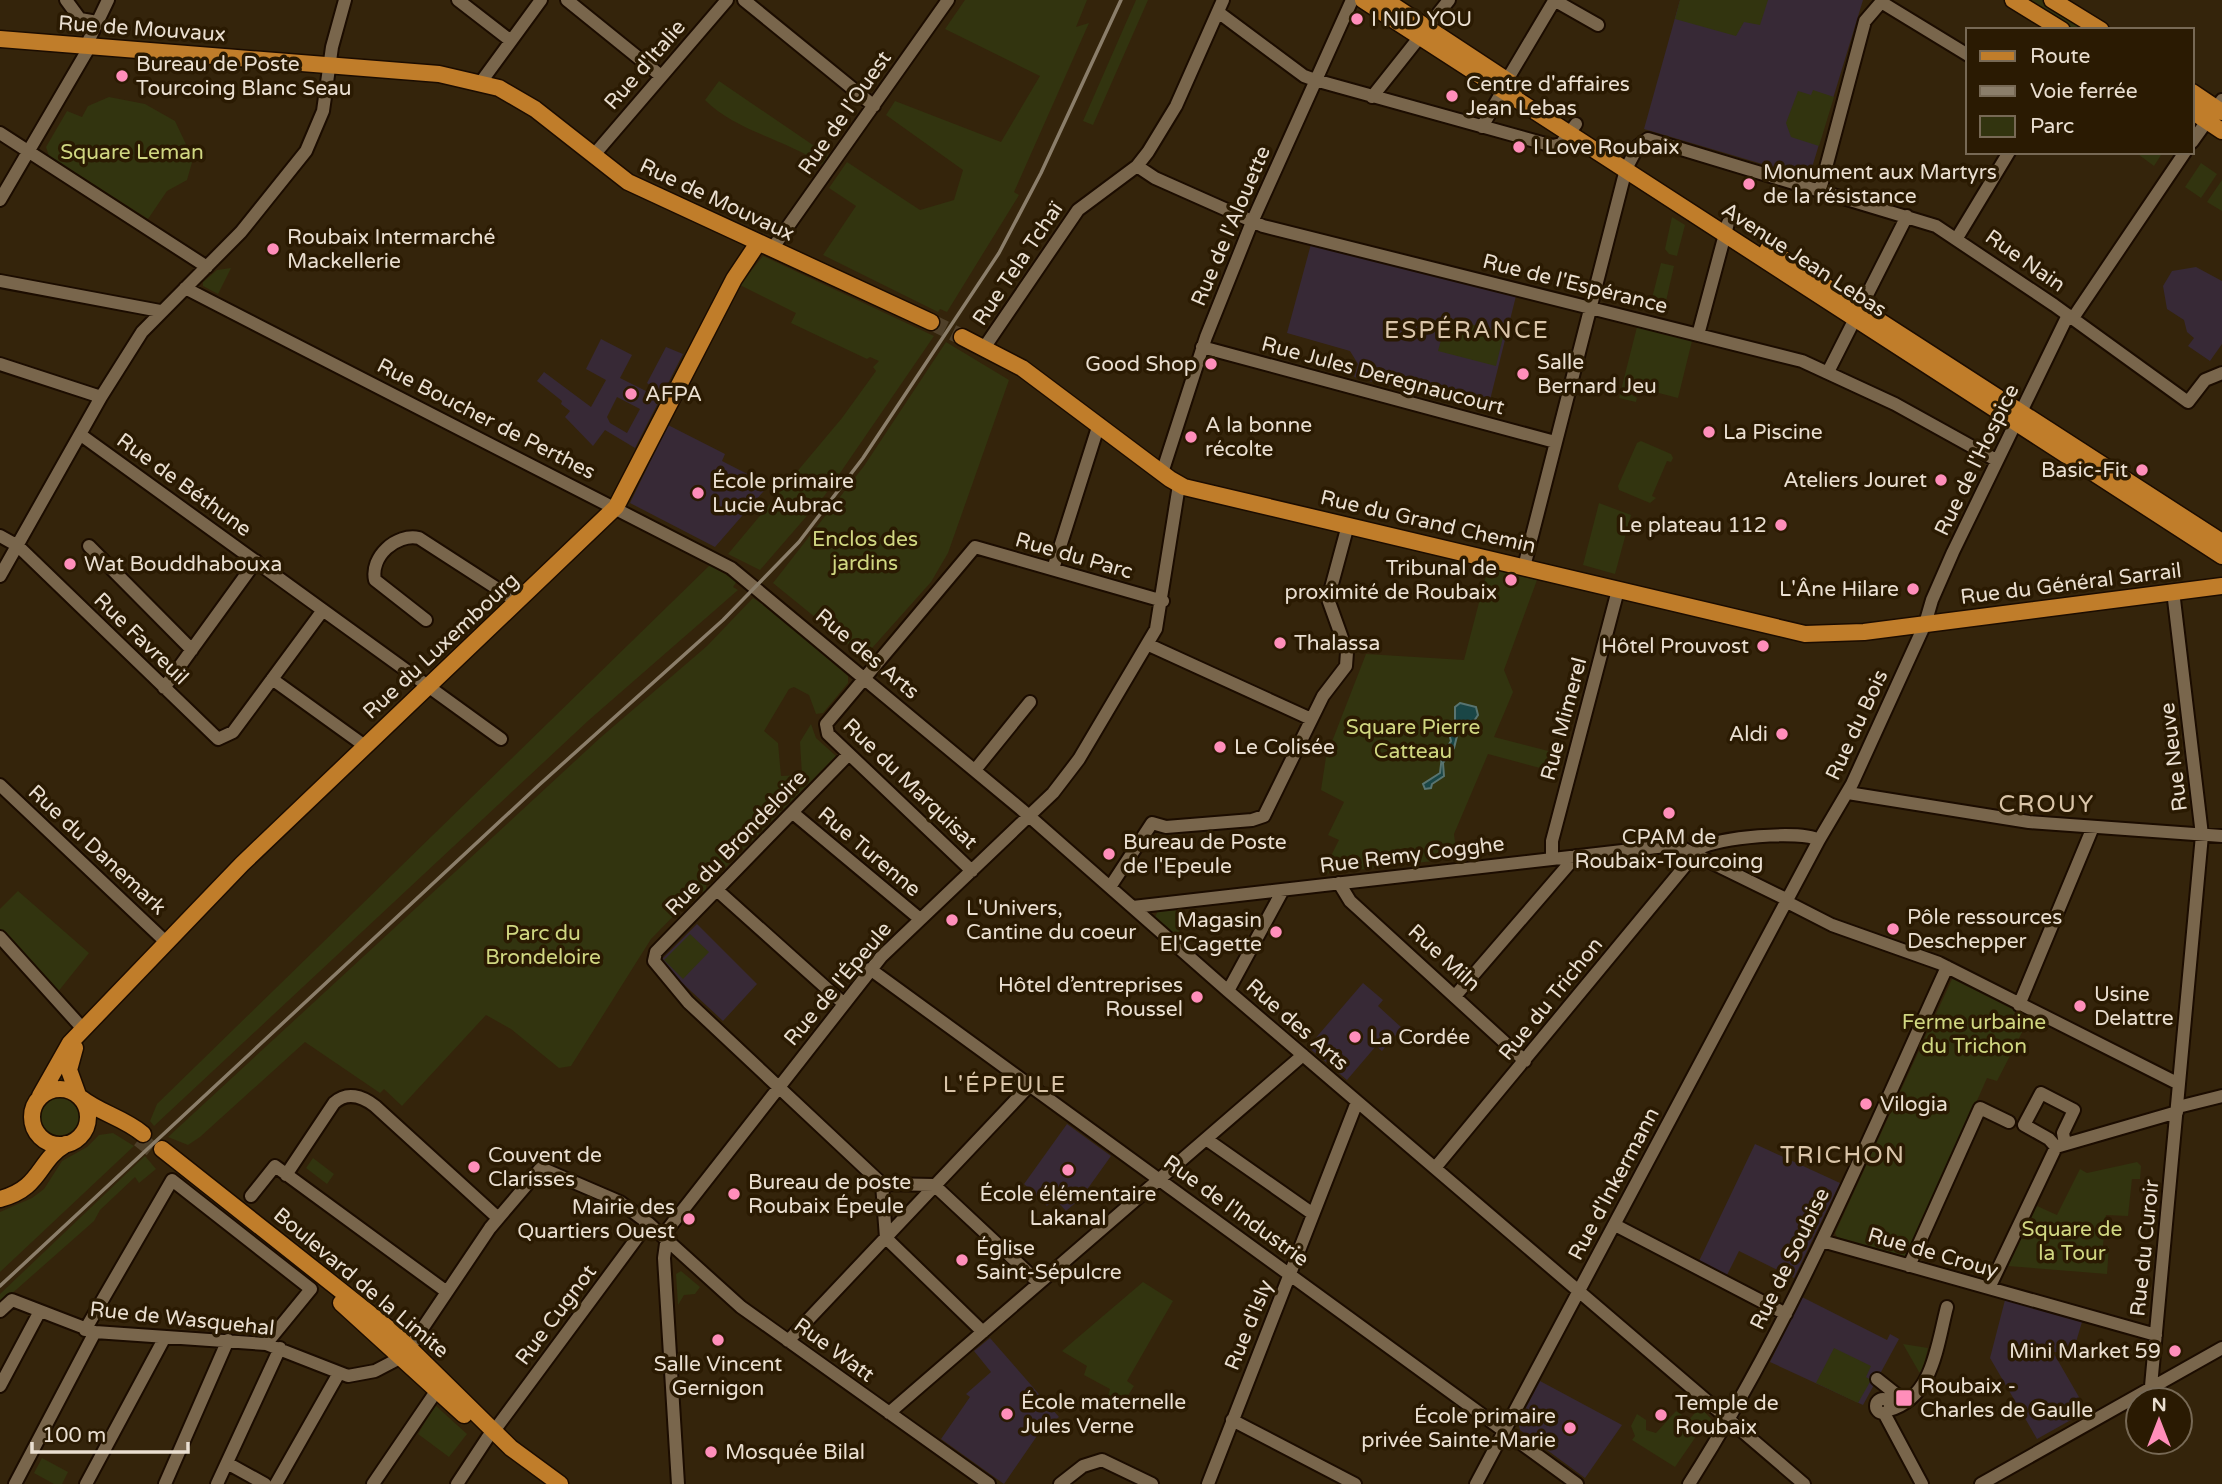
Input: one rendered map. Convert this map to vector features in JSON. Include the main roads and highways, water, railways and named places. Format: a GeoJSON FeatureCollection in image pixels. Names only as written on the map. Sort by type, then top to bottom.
{"type":"FeatureCollection","features":[{"type":"Feature","properties":{"kind":"main road","name":"Avenue Jean Lebas"},"geometry":{"type":"LineString","coordinates":[[1363,0],[1422,31],[1628,164],[2018,418],[2222,556]]}},
{"type":"Feature","properties":{"kind":"main road","name":"Avenue Jean Lebas"},"geometry":{"type":"LineString","coordinates":[[1385,0],[1422,31]]}},
{"type":"Feature","properties":{"kind":"main road"},"geometry":{"type":"LineString","coordinates":[[2013,0],[2059,28]]}},
{"type":"Feature","properties":{"kind":"main road"},"geometry":{"type":"LineString","coordinates":[[2052,0],[2098,28]]}},
{"type":"Feature","properties":{"kind":"main road","name":"Rue de Mouvaux"},"geometry":{"type":"LineString","coordinates":[[0,39],[439,74],[481,82],[523,101],[628,182],[931,322]]}},
{"type":"Feature","properties":{"kind":"main road"},"geometry":{"type":"LineString","coordinates":[[2194,93],[2217,110],[2222,131]]}},
{"type":"Feature","properties":{"kind":"main road"},"geometry":{"type":"LineString","coordinates":[[2194,111],[2217,110]]}},
{"type":"Feature","properties":{"kind":"main road","name":"Rue du Luxembourg"},"geometry":{"type":"LineString","coordinates":[[40,1096],[50,1084],[66,1049],[242,864],[616,507],[734,279],[765,246]]}},
{"type":"Feature","properties":{"kind":"main road","name":"Rue du Grand Chemin"},"geometry":{"type":"LineString","coordinates":[[962,337],[1028,372],[1179,485],[1813,635],[1925,624]]}},
{"type":"Feature","properties":{"kind":"main road","name":"Avenue Jean Lebas"},"geometry":{"type":"LineString","coordinates":[[2018,418],[2222,542]]}},
{"type":"Feature","properties":{"kind":"main road","name":"Rue du Général Sarrail"},"geometry":{"type":"LineString","coordinates":[[1925,624],[2222,586]]}},
{"type":"Feature","properties":{"kind":"main road","name":"Rue du Luxembourg"},"geometry":{"type":"LineString","coordinates":[[79,1096],[70,1081],[69,1064],[84,1030]]}},
{"type":"Feature","properties":{"kind":"main road"},"geometry":{"type":"LineString","coordinates":[[0,1191],[22,1182],[36,1167],[38,1150],[32,1112],[40,1096],[59,1088],[125,1121],[141,1136],[108,1123],[93,1127],[54,1154],[32,1183],[0,1199]]}},
{"type":"Feature","properties":{"kind":"main road"},"geometry":{"type":"LineString","coordinates":[[74,1140],[88,1118],[79,1096]]}},
{"type":"Feature","properties":{"kind":"main road"},"geometry":{"type":"LineString","coordinates":[[34,1128],[47,1142],[74,1140]]}},
{"type":"Feature","properties":{"kind":"main road","name":"Boulevard de la Limite"},"geometry":{"type":"LineString","coordinates":[[160,1151],[406,1351],[546,1484]]}},
{"type":"Feature","properties":{"kind":"main road","name":"Boulevard de la Limite"},"geometry":{"type":"LineString","coordinates":[[406,1351],[437,1390],[491,1434],[560,1484]]}},
{"type":"Feature","properties":{"kind":"water"},"geometry":{"type":"Polygon","coordinates":[[[1460,703],[1476,707],[1478,715],[1474,721],[1459,728],[1454,748],[1443,763],[1444,776],[1432,784],[1431,788],[1425,789],[1423,784],[1440,773],[1442,756],[1451,741],[1448,729],[1455,721],[1455,707],[1460,703]]]}},
{"type":"Feature","properties":{"kind":"tunnel"},"geometry":{"type":"LineString","coordinates":[[931,322],[962,337]]}},
{"type":"Feature","properties":{"kind":"tunnel"},"geometry":{"type":"LineString","coordinates":[[139,1139],[157,1153]]}},
{"type":"Feature","properties":{"kind":"railway"},"geometry":{"type":"LineString","coordinates":[[0,1286],[539,785],[723,620],[799,542],[863,458],[999,253],[1041,173],[1121,0]]}},
{"type":"Feature","properties":{"kind":"place","name":"I NID YOU"},"geometry":{"type":"Point","coordinates":[1357,19]}},
{"type":"Feature","properties":{"kind":"place","name":"Bureau de Poste Tourcoing Blanc Seau"},"geometry":{"type":"Point","coordinates":[122,76]}},
{"type":"Feature","properties":{"kind":"place","name":"Centre d'affaires Jean Lebas"},"geometry":{"type":"Point","coordinates":[1452,96]}},
{"type":"Feature","properties":{"kind":"place","name":"I Love Roubaix"},"geometry":{"type":"Point","coordinates":[1519,147]}},
{"type":"Feature","properties":{"kind":"place","name":"Monument aux Martyrs de la résistance"},"geometry":{"type":"Point","coordinates":[1749,184]}},
{"type":"Feature","properties":{"kind":"place","name":"Roubaix Intermarché Mackellerie"},"geometry":{"type":"Point","coordinates":[273,249]}},
{"type":"Feature","properties":{"kind":"place","name":"Good Shop"},"geometry":{"type":"Point","coordinates":[1211,364]}},
{"type":"Feature","properties":{"kind":"place","name":"Salle Bernard Jeu"},"geometry":{"type":"Point","coordinates":[1523,374]}},
{"type":"Feature","properties":{"kind":"place","name":"AFPA"},"geometry":{"type":"Point","coordinates":[631,394]}},
{"type":"Feature","properties":{"kind":"place","name":"La Piscine"},"geometry":{"type":"Point","coordinates":[1709,432]}},
{"type":"Feature","properties":{"kind":"place","name":"A la bonne récolte"},"geometry":{"type":"Point","coordinates":[1191,437]}},
{"type":"Feature","properties":{"kind":"place","name":"Basic-Fit"},"geometry":{"type":"Point","coordinates":[2142,470]}},
{"type":"Feature","properties":{"kind":"place","name":"Ateliers Jouret"},"geometry":{"type":"Point","coordinates":[1941,480]}},
{"type":"Feature","properties":{"kind":"place","name":"École primaire Lucie Aubrac"},"geometry":{"type":"Point","coordinates":[698,493]}},
{"type":"Feature","properties":{"kind":"place","name":"Le plateau 112"},"geometry":{"type":"Point","coordinates":[1781,525]}},
{"type":"Feature","properties":{"kind":"place","name":"Wat Bouddhabouxa"},"geometry":{"type":"Point","coordinates":[70,564]}},
{"type":"Feature","properties":{"kind":"place","name":"Tribunal de proximité de Roubaix"},"geometry":{"type":"Point","coordinates":[1511,580]}},
{"type":"Feature","properties":{"kind":"place","name":"L'Âne Hilare"},"geometry":{"type":"Point","coordinates":[1913,589]}},
{"type":"Feature","properties":{"kind":"place","name":"Thalassa"},"geometry":{"type":"Point","coordinates":[1280,643]}},
{"type":"Feature","properties":{"kind":"place","name":"Hôtel Prouvost"},"geometry":{"type":"Point","coordinates":[1763,646]}},
{"type":"Feature","properties":{"kind":"place","name":"Aldi"},"geometry":{"type":"Point","coordinates":[1782,734]}},
{"type":"Feature","properties":{"kind":"place","name":"Le Colisée"},"geometry":{"type":"Point","coordinates":[1220,747]}},
{"type":"Feature","properties":{"kind":"place","name":"CPAM de Roubaix-Tourcoing"},"geometry":{"type":"Point","coordinates":[1669,813]}},
{"type":"Feature","properties":{"kind":"place","name":"Bureau de Poste de l'Epeule"},"geometry":{"type":"Point","coordinates":[1109,854]}},
{"type":"Feature","properties":{"kind":"place","name":"L'Univers, Cantine du coeur"},"geometry":{"type":"Point","coordinates":[952,920]}},
{"type":"Feature","properties":{"kind":"place","name":"Pôle ressources Deschepper"},"geometry":{"type":"Point","coordinates":[1893,929]}},
{"type":"Feature","properties":{"kind":"place","name":"Magasin El'Cagette"},"geometry":{"type":"Point","coordinates":[1276,932]}},
{"type":"Feature","properties":{"kind":"place","name":"Hôtel d’entreprises Roussel"},"geometry":{"type":"Point","coordinates":[1197,997]}},
{"type":"Feature","properties":{"kind":"place","name":"Usine Delattre"},"geometry":{"type":"Point","coordinates":[2080,1006]}},
{"type":"Feature","properties":{"kind":"place","name":"La Cordée"},"geometry":{"type":"Point","coordinates":[1355,1037]}},
{"type":"Feature","properties":{"kind":"place","name":"Vilogia"},"geometry":{"type":"Point","coordinates":[1866,1104]}},
{"type":"Feature","properties":{"kind":"place","name":"Couvent de Clarisses"},"geometry":{"type":"Point","coordinates":[474,1167]}},
{"type":"Feature","properties":{"kind":"place","name":"École élémentaire Lakanal"},"geometry":{"type":"Point","coordinates":[1068,1170]}},
{"type":"Feature","properties":{"kind":"place","name":"Bureau de poste Roubaix Épeule"},"geometry":{"type":"Point","coordinates":[734,1194]}},
{"type":"Feature","properties":{"kind":"place","name":"Mairie des Quartiers Ouest"},"geometry":{"type":"Point","coordinates":[689,1219]}},
{"type":"Feature","properties":{"kind":"place","name":"Église Saint-Sépulcre"},"geometry":{"type":"Point","coordinates":[962,1260]}},
{"type":"Feature","properties":{"kind":"place","name":"Salle Vincent Gernigon"},"geometry":{"type":"Point","coordinates":[718,1340]}},
{"type":"Feature","properties":{"kind":"place","name":"Mini Market 59"},"geometry":{"type":"Point","coordinates":[2175,1351]}},
{"type":"Feature","properties":{"kind":"place","name":"Roubaix - Charles de Gaulle"},"geometry":{"type":"Point","coordinates":[1904,1398]}},
{"type":"Feature","properties":{"kind":"place","name":"École maternelle Jules Verne"},"geometry":{"type":"Point","coordinates":[1007,1414]}},
{"type":"Feature","properties":{"kind":"place","name":"Temple de Roubaix"},"geometry":{"type":"Point","coordinates":[1661,1415]}},
{"type":"Feature","properties":{"kind":"place","name":"École primaire privée Sainte-Marie"},"geometry":{"type":"Point","coordinates":[1570,1428]}},
{"type":"Feature","properties":{"kind":"place","name":"Mosquée Bilal"},"geometry":{"type":"Point","coordinates":[711,1452]}},
{"type":"Feature","properties":{"kind":"district","name":"ESPÉRANCE"},"geometry":{"type":"Point","coordinates":[1467,330]}},
{"type":"Feature","properties":{"kind":"district","name":"CROUY"},"geometry":{"type":"Point","coordinates":[2047,804]}},
{"type":"Feature","properties":{"kind":"district","name":"L'ÉPEULE"},"geometry":{"type":"Point","coordinates":[1005,1085]}},
{"type":"Feature","properties":{"kind":"district","name":"TRICHON"},"geometry":{"type":"Point","coordinates":[1843,1155]}},
{"type":"Feature","properties":{"kind":"park label","name":"Square Leman"},"geometry":{"type":"Point","coordinates":[132,152]}},
{"type":"Feature","properties":{"kind":"park label","name":"Enclos des jardins"},"geometry":{"type":"Point","coordinates":[865,551]}},
{"type":"Feature","properties":{"kind":"park label","name":"Square Pierre Catteau"},"geometry":{"type":"Point","coordinates":[1413,739]}},
{"type":"Feature","properties":{"kind":"park label","name":"Parc du Brondeloire"},"geometry":{"type":"Point","coordinates":[543,945]}},
{"type":"Feature","properties":{"kind":"park label","name":"Ferme urbaine du Trichon"},"geometry":{"type":"Point","coordinates":[1974,1034]}},
{"type":"Feature","properties":{"kind":"park label","name":"Square de la Tour"},"geometry":{"type":"Point","coordinates":[2072,1241]}}]}
